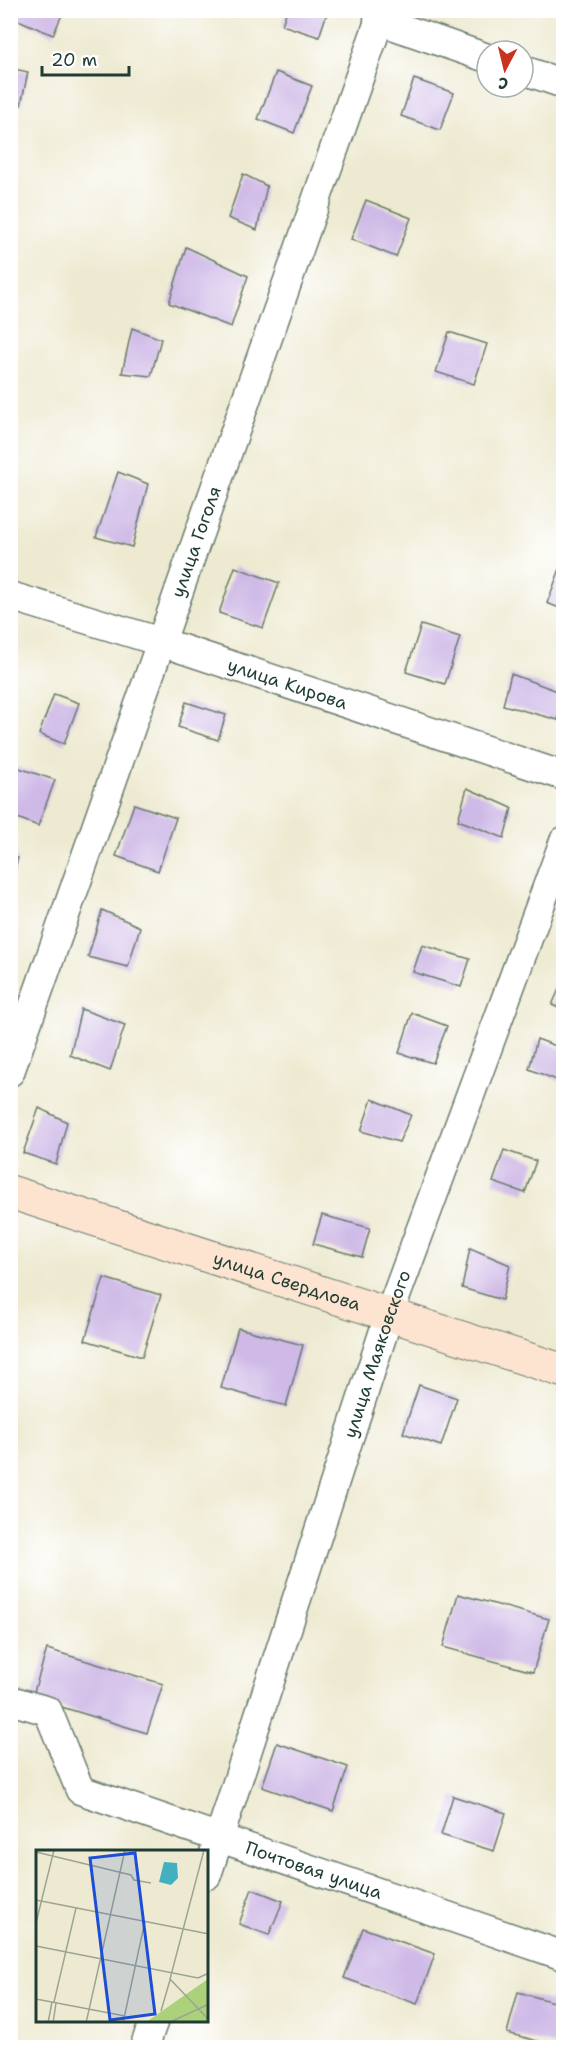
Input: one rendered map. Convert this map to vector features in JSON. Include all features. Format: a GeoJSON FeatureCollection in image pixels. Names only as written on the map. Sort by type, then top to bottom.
{"type":"FeatureCollection","features":[{"type":"Feature","properties":{"kind":"street"},"geometry":{"type":"LineString","coordinates":[[380,15],[475,53]]}},
{"type":"Feature","properties":{"kind":"street","name":"улица Гоголя"},"geometry":{"type":"LineString","coordinates":[[10,1072],[380,15]]}},
{"type":"Feature","properties":{"kind":"street"},"geometry":{"type":"LineString","coordinates":[[535,74],[564,84]]}},
{"type":"Feature","properties":{"kind":"street","name":"улица Кирова"},"geometry":{"type":"LineString","coordinates":[[10,596],[161,642],[564,776]]}},
{"type":"Feature","properties":{"kind":"street","name":"улица Маяковского"},"geometry":{"type":"LineString","coordinates":[[208,1872],[389,1314],[564,841]]}},
{"type":"Feature","properties":{"kind":"street","name":"улица Свердлова"},"geometry":{"type":"LineString","coordinates":[[10,1192],[564,1371]]}},
{"type":"Feature","properties":{"kind":"street","name":"Почтовая улица"},"geometry":{"type":"LineString","coordinates":[[10,1700],[48,1711],[80,1790],[564,1956]]}},
{"type":"Feature","properties":{"kind":"street"},"geometry":{"type":"LineString","coordinates":[[144,2048],[153,2022]]}},
{"type":"Feature","properties":{"kind":"building"},"geometry":{"type":"Polygon","coordinates":[[[20,10],[64,10],[53,35],[16,19],[20,10]]]}},
{"type":"Feature","properties":{"kind":"building"},"geometry":{"type":"Polygon","coordinates":[[[287,10],[328,10],[319,37],[282,25],[287,10]]]}},
{"type":"Feature","properties":{"kind":"building"},"geometry":{"type":"Polygon","coordinates":[[[10,68],[28,72],[21,105],[10,102],[10,68]]]}},
{"type":"Feature","properties":{"kind":"building"},"geometry":{"type":"Polygon","coordinates":[[[276,72],[312,86],[294,133],[258,119],[276,72]]]}},
{"type":"Feature","properties":{"kind":"building"},"geometry":{"type":"Polygon","coordinates":[[[414,79],[454,93],[440,130],[401,116],[414,79]]]}},
{"type":"Feature","properties":{"kind":"building"},"geometry":{"type":"Polygon","coordinates":[[[243,174],[267,186],[257,230],[228,218],[243,174]]]}},
{"type":"Feature","properties":{"kind":"building"},"geometry":{"type":"Polygon","coordinates":[[[366,200],[411,218],[396,257],[351,239],[366,200]]]}},
{"type":"Feature","properties":{"kind":"building"},"geometry":{"type":"Polygon","coordinates":[[[186,247],[248,276],[231,327],[169,303],[186,247]]]}},
{"type":"Feature","properties":{"kind":"building"},"geometry":{"type":"Polygon","coordinates":[[[132,328],[161,339],[151,376],[122,373],[132,328]]]}},
{"type":"Feature","properties":{"kind":"building"},"geometry":{"type":"Polygon","coordinates":[[[449,332],[487,344],[474,384],[436,372],[449,332]]]}},
{"type":"Feature","properties":{"kind":"building"},"geometry":{"type":"Polygon","coordinates":[[[118,472],[148,484],[132,547],[96,537],[118,472]]]}},
{"type":"Feature","properties":{"kind":"building"},"geometry":{"type":"Polygon","coordinates":[[[564,561],[564,610],[547,603],[564,561]]]}},
{"type":"Feature","properties":{"kind":"building"},"geometry":{"type":"Polygon","coordinates":[[[235,567],[279,583],[263,628],[219,613],[235,567]]]}},
{"type":"Feature","properties":{"kind":"building"},"geometry":{"type":"Polygon","coordinates":[[[421,625],[460,637],[445,684],[406,672],[421,625]]]}},
{"type":"Feature","properties":{"kind":"building"},"geometry":{"type":"Polygon","coordinates":[[[511,674],[563,693],[558,720],[503,705],[511,674]]]}},
{"type":"Feature","properties":{"kind":"building"},"geometry":{"type":"Polygon","coordinates":[[[54,694],[79,703],[64,744],[39,734],[54,694]]]}},
{"type":"Feature","properties":{"kind":"building"},"geometry":{"type":"Polygon","coordinates":[[[186,702],[226,715],[218,740],[178,727],[186,702]]]}},
{"type":"Feature","properties":{"kind":"building"},"geometry":{"type":"Polygon","coordinates":[[[10,765],[55,780],[38,826],[10,815],[10,765]]]}},
{"type":"Feature","properties":{"kind":"building"},"geometry":{"type":"Polygon","coordinates":[[[467,788],[512,808],[504,838],[458,820],[467,788]]]}},
{"type":"Feature","properties":{"kind":"building"},"geometry":{"type":"Polygon","coordinates":[[[134,804],[176,818],[158,871],[116,856],[134,804]]]}},
{"type":"Feature","properties":{"kind":"building"},"geometry":{"type":"Polygon","coordinates":[[[10,855],[18,858],[11,882],[10,882],[10,855]]]}},
{"type":"Feature","properties":{"kind":"building"},"geometry":{"type":"Polygon","coordinates":[[[102,910],[140,927],[128,967],[88,957],[102,910]]]}},
{"type":"Feature","properties":{"kind":"building"},"geometry":{"type":"Polygon","coordinates":[[[422,945],[470,959],[461,987],[413,972],[422,945]]]}},
{"type":"Feature","properties":{"kind":"building"},"geometry":{"type":"Polygon","coordinates":[[[564,978],[564,1010],[552,1005],[564,978]]]}},
{"type":"Feature","properties":{"kind":"building"},"geometry":{"type":"Polygon","coordinates":[[[81,1009],[125,1025],[110,1071],[70,1055],[81,1009]]]}},
{"type":"Feature","properties":{"kind":"building"},"geometry":{"type":"Polygon","coordinates":[[[412,1013],[447,1026],[433,1063],[399,1053],[412,1013]]]}},
{"type":"Feature","properties":{"kind":"building"},"geometry":{"type":"Polygon","coordinates":[[[537,1039],[564,1049],[564,1083],[529,1069],[537,1039]]]}},
{"type":"Feature","properties":{"kind":"building"},"geometry":{"type":"Polygon","coordinates":[[[372,1099],[411,1115],[399,1142],[361,1131],[372,1099]]]}},
{"type":"Feature","properties":{"kind":"building"},"geometry":{"type":"Polygon","coordinates":[[[39,1108],[67,1122],[56,1164],[23,1153],[39,1108]]]}},
{"type":"Feature","properties":{"kind":"building"},"geometry":{"type":"Polygon","coordinates":[[[504,1150],[536,1161],[525,1193],[493,1182],[504,1150]]]}},
{"type":"Feature","properties":{"kind":"building"},"geometry":{"type":"Polygon","coordinates":[[[322,1215],[370,1228],[362,1257],[313,1244],[322,1215]]]}},
{"type":"Feature","properties":{"kind":"building"},"geometry":{"type":"Polygon","coordinates":[[[470,1248],[510,1265],[502,1300],[462,1288],[470,1248]]]}},
{"type":"Feature","properties":{"kind":"building"},"geometry":{"type":"Polygon","coordinates":[[[104,1278],[161,1295],[142,1357],[85,1340],[104,1278]]]}},
{"type":"Feature","properties":{"kind":"building"},"geometry":{"type":"Polygon","coordinates":[[[238,1328],[303,1345],[286,1406],[221,1388],[238,1328]]]}},
{"type":"Feature","properties":{"kind":"building"},"geometry":{"type":"Polygon","coordinates":[[[419,1385],[457,1398],[441,1446],[403,1433],[419,1385]]]}},
{"type":"Feature","properties":{"kind":"building"},"geometry":{"type":"Polygon","coordinates":[[[458,1594],[549,1619],[533,1672],[443,1647],[458,1594]]]}},
{"type":"Feature","properties":{"kind":"building"},"geometry":{"type":"Polygon","coordinates":[[[47,1649],[163,1684],[147,1733],[32,1698],[47,1649]]]}},
{"type":"Feature","properties":{"kind":"building"},"geometry":{"type":"Polygon","coordinates":[[[277,1743],[348,1767],[333,1811],[262,1787],[277,1743]]]}},
{"type":"Feature","properties":{"kind":"building"},"geometry":{"type":"Polygon","coordinates":[[[453,1796],[506,1813],[494,1851],[441,1835],[453,1796]]]}},
{"type":"Feature","properties":{"kind":"building"},"geometry":{"type":"Polygon","coordinates":[[[252,1889],[283,1901],[269,1935],[239,1924],[252,1889]]]}},
{"type":"Feature","properties":{"kind":"building"},"geometry":{"type":"Polygon","coordinates":[[[363,1928],[435,1954],[417,2004],[344,1978],[363,1928]]]}},
{"type":"Feature","properties":{"kind":"building"},"geometry":{"type":"Polygon","coordinates":[[[518,1992],[564,2005],[564,2048],[507,2033],[518,1992]]]}}]}
